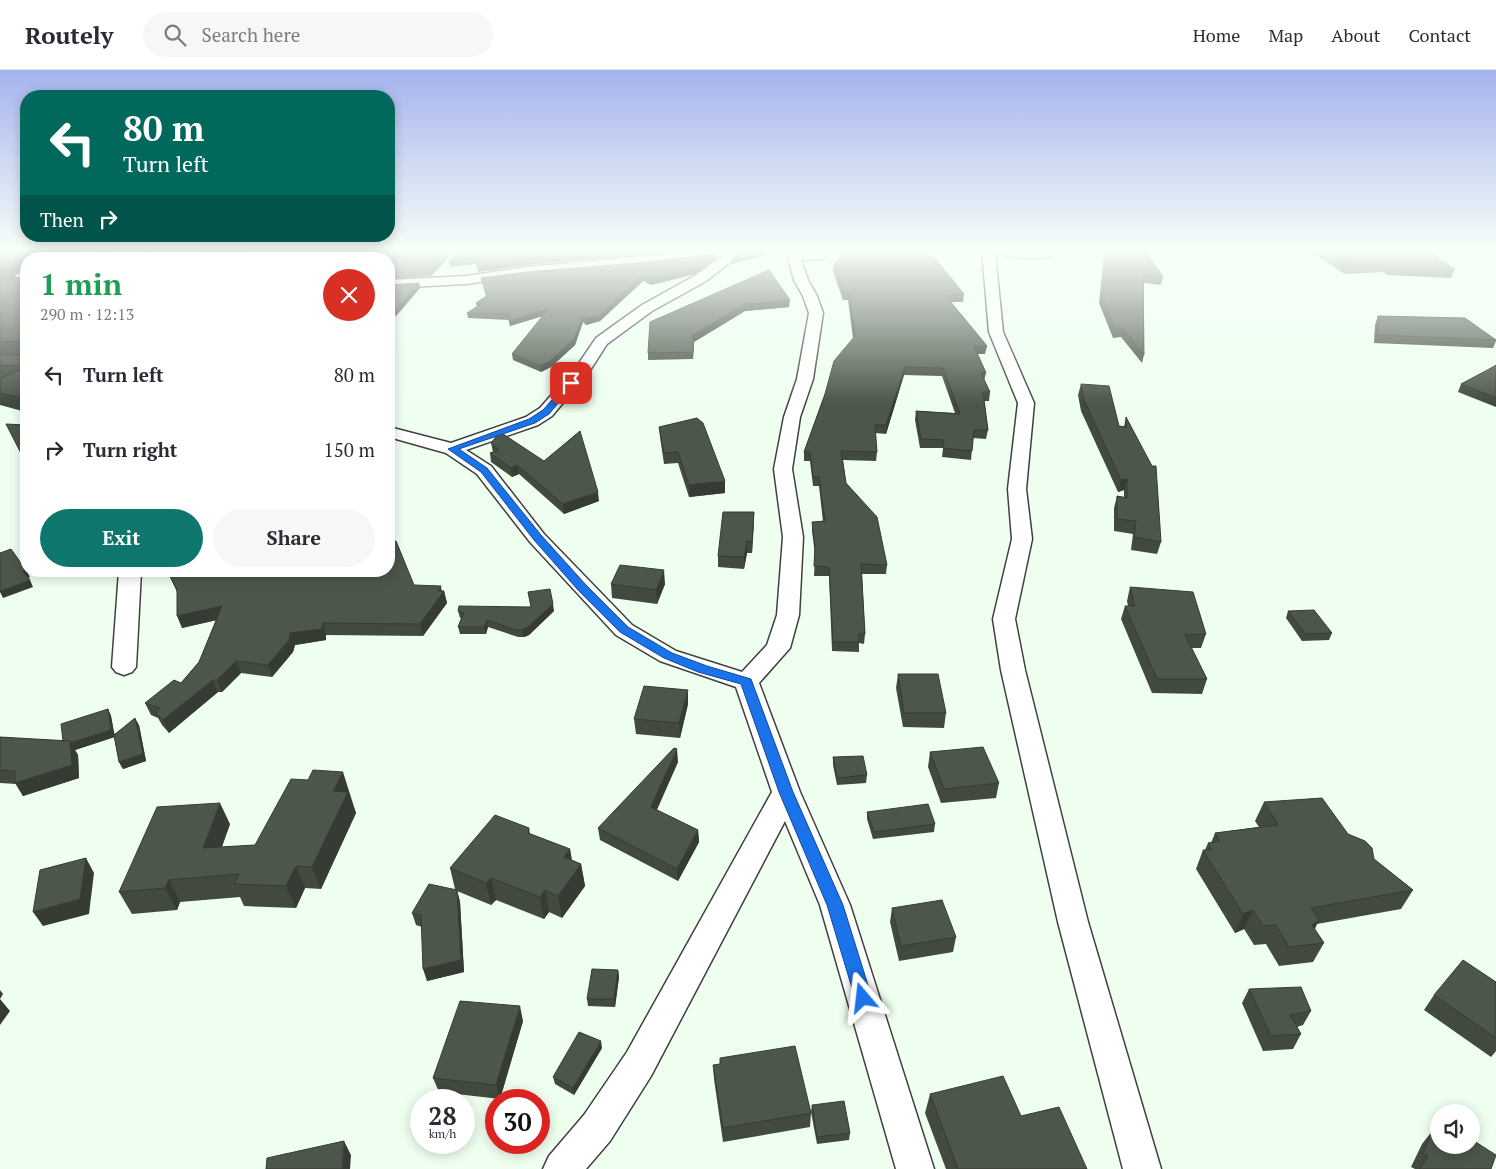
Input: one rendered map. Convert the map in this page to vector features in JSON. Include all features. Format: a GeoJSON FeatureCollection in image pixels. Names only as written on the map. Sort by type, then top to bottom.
{"type":"FeatureCollection","features":[{"type":"Feature","properties":{"kind":"street"},"geometry":{"type":"LineString","coordinates":[[452,449],[532,421],[546,412],[583,369],[601,341],[658,301]]}},
{"type":"Feature","properties":{"kind":"street"},"geometry":{"type":"LineString","coordinates":[[746,682],[778,648],[788,615],[793,537],[783,469],[792,417],[806,379],[816,313],[812,301]]}},
{"type":"Feature","properties":{"kind":"street"},"geometry":{"type":"LineString","coordinates":[[993,301],[996,332],[1026,403],[1017,489],[1022,539],[1004,619],[1013,670],[1073,922],[1142,1169]]}},
{"type":"Feature","properties":{"kind":"street"},"geometry":{"type":"LineString","coordinates":[[395,434],[452,449],[484,470],[537,538],[582,588],[624,630],[668,656],[746,682]]}},
{"type":"Feature","properties":{"kind":"street"},"geometry":{"type":"LineString","coordinates":[[124,667],[130,577]]}},
{"type":"Feature","properties":{"kind":"street"},"geometry":{"type":"LineString","coordinates":[[746,682],[786,792],[835,905],[915,1169]]}},
{"type":"Feature","properties":{"kind":"street"},"geometry":{"type":"LineString","coordinates":[[562,1169],[598,1128],[640,1064],[786,792]]}},
{"type":"Feature","properties":{"kind":"building"},"geometry":{"type":"Polygon","coordinates":[[[0,301],[20,301],[20,341],[0,342],[0,301]]]}},
{"type":"Feature","properties":{"kind":"building"},"geometry":{"type":"Polygon","coordinates":[[[395,301],[403,301],[395,310],[395,301]]]}},
{"type":"Feature","properties":{"kind":"building"},"geometry":{"type":"Polygon","coordinates":[[[479,301],[615,301],[600,315],[585,319],[583,316],[574,339],[550,361],[540,366],[512,354],[549,308],[509,321],[509,314],[467,313],[481,304],[476,303],[479,301]]]}},
{"type":"Feature","properties":{"kind":"building"},"geometry":{"type":"Polygon","coordinates":[[[697,301],[776,301],[745,304],[693,335],[693,352],[648,353],[650,322],[697,301]]]}},
{"type":"Feature","properties":{"kind":"building"},"geometry":{"type":"Polygon","coordinates":[[[850,301],[950,301],[987,346],[974,346],[986,373],[981,373],[990,392],[983,392],[988,430],[974,430],[972,451],[943,448],[944,440],[921,439],[916,411],[960,414],[943,368],[905,367],[886,425],[875,425],[877,452],[841,451],[846,483],[877,517],[887,565],[861,564],[865,634],[859,634],[859,642],[833,642],[829,567],[814,566],[815,546],[812,522],[825,521],[819,477],[813,477],[810,452],[804,452],[825,394],[834,361],[855,336],[850,301]]]}},
{"type":"Feature","properties":{"kind":"building"},"geometry":{"type":"Polygon","coordinates":[[[1104,301],[1143,301],[1144,355],[1123,329],[1115,329],[1104,301]]]}},
{"type":"Feature","properties":{"kind":"building"},"geometry":{"type":"Polygon","coordinates":[[[1378,316],[1465,318],[1496,340],[1378,335],[1378,316]]]}},
{"type":"Feature","properties":{"kind":"building"},"geometry":{"type":"Polygon","coordinates":[[[0,355],[20,355],[20,365],[0,366],[0,355]]]}},
{"type":"Feature","properties":{"kind":"building"},"geometry":{"type":"Polygon","coordinates":[[[1496,365],[1496,398],[1461,384],[1493,367],[1496,365]]]}},
{"type":"Feature","properties":{"kind":"building"},"geometry":{"type":"Polygon","coordinates":[[[20,370],[20,398],[0,393],[0,379],[20,370]]]}},
{"type":"Feature","properties":{"kind":"building"},"geometry":{"type":"Polygon","coordinates":[[[1081,384],[1109,386],[1119,426],[1126,427],[1126,417],[1152,466],[1156,466],[1161,542],[1134,537],[1136,521],[1117,519],[1117,496],[1127,498],[1127,479],[1121,480],[1084,400],[1081,384]]]}},
{"type":"Feature","properties":{"kind":"building"},"geometry":{"type":"Polygon","coordinates":[[[697,418],[703,423],[725,481],[689,485],[678,452],[664,453],[659,427],[697,418]]]}},
{"type":"Feature","properties":{"kind":"building"},"geometry":{"type":"Polygon","coordinates":[[[6,424],[20,425],[20,451],[6,424]]]}},
{"type":"Feature","properties":{"kind":"building"},"geometry":{"type":"Polygon","coordinates":[[[580,431],[598,492],[563,504],[517,465],[511,468],[490,453],[499,450],[491,443],[500,432],[544,461],[580,431]]]}},
{"type":"Feature","properties":{"kind":"building"},"geometry":{"type":"Polygon","coordinates":[[[723,512],[754,512],[752,542],[747,541],[744,557],[718,556],[723,512]]]}},
{"type":"Feature","properties":{"kind":"building"},"geometry":{"type":"Polygon","coordinates":[[[395,541],[414,585],[441,586],[438,591],[444,591],[420,624],[323,623],[322,629],[290,633],[289,640],[268,665],[236,661],[217,680],[213,680],[163,720],[156,713],[160,708],[145,703],[174,680],[181,683],[199,662],[222,606],[177,616],[177,589],[170,577],[395,577],[395,541]]]}},
{"type":"Feature","properties":{"kind":"building"},"geometry":{"type":"Polygon","coordinates":[[[11,549],[20,562],[20,577],[28,577],[30,580],[0,591],[0,553],[11,549]]]}},
{"type":"Feature","properties":{"kind":"building"},"geometry":{"type":"Polygon","coordinates":[[[620,565],[664,570],[656,590],[611,584],[620,565]]]}},
{"type":"Feature","properties":{"kind":"building"},"geometry":{"type":"Polygon","coordinates":[[[1130,587],[1193,592],[1206,634],[1185,635],[1207,679],[1157,679],[1125,606],[1135,606],[1130,587]]]}},
{"type":"Feature","properties":{"kind":"building"},"geometry":{"type":"Polygon","coordinates":[[[550,589],[553,604],[528,627],[522,630],[516,630],[487,620],[484,627],[458,627],[464,613],[458,611],[459,606],[531,607],[528,592],[550,589]]]}},
{"type":"Feature","properties":{"kind":"building"},"geometry":{"type":"Polygon","coordinates":[[[1314,610],[1332,633],[1305,634],[1288,611],[1314,610]]]}},
{"type":"Feature","properties":{"kind":"building"},"geometry":{"type":"Polygon","coordinates":[[[898,674],[938,674],[946,713],[904,713],[898,674]]]}},
{"type":"Feature","properties":{"kind":"building"},"geometry":{"type":"Polygon","coordinates":[[[644,686],[688,690],[679,723],[634,719],[644,686]]]}},
{"type":"Feature","properties":{"kind":"building"},"geometry":{"type":"Polygon","coordinates":[[[108,709],[111,730],[70,743],[70,741],[63,741],[61,724],[108,709]]]}},
{"type":"Feature","properties":{"kind":"building"},"geometry":{"type":"Polygon","coordinates":[[[135,718],[143,754],[119,762],[114,735],[135,718]]]}},
{"type":"Feature","properties":{"kind":"building"},"geometry":{"type":"Polygon","coordinates":[[[0,737],[70,741],[72,765],[15,783],[15,771],[0,770],[0,737]]]}},
{"type":"Feature","properties":{"kind":"building"},"geometry":{"type":"Polygon","coordinates":[[[983,747],[999,783],[944,789],[930,752],[983,747]]]}},
{"type":"Feature","properties":{"kind":"building"},"geometry":{"type":"Polygon","coordinates":[[[674,748],[677,749],[651,807],[698,830],[677,869],[598,828],[674,748]]]}},
{"type":"Feature","properties":{"kind":"building"},"geometry":{"type":"Polygon","coordinates":[[[863,756],[867,775],[837,778],[833,757],[863,756]]]}},
{"type":"Feature","properties":{"kind":"building"},"geometry":{"type":"Polygon","coordinates":[[[313,770],[343,772],[333,791],[348,792],[312,867],[296,866],[286,886],[234,884],[239,874],[169,880],[165,888],[119,892],[157,807],[220,803],[203,848],[255,845],[291,779],[308,780],[313,770]]]}},
{"type":"Feature","properties":{"kind":"building"},"geometry":{"type":"Polygon","coordinates":[[[1322,798],[1348,834],[1365,841],[1372,848],[1374,859],[1413,890],[1311,908],[1319,920],[1312,925],[1324,943],[1289,947],[1276,925],[1263,926],[1253,910],[1243,914],[1203,850],[1212,850],[1208,843],[1220,841],[1215,833],[1278,825],[1264,802],[1322,798]]]}},
{"type":"Feature","properties":{"kind":"building"},"geometry":{"type":"Polygon","coordinates":[[[928,804],[935,824],[874,832],[867,812],[928,804]]]}},
{"type":"Feature","properties":{"kind":"building"},"geometry":{"type":"Polygon","coordinates":[[[495,815],[529,828],[528,833],[570,849],[564,857],[581,864],[558,896],[545,890],[540,897],[491,878],[486,883],[450,868],[495,815]]]}},
{"type":"Feature","properties":{"kind":"building"},"geometry":{"type":"Polygon","coordinates":[[[86,858],[80,899],[33,912],[40,870],[86,858]]]}},
{"type":"Feature","properties":{"kind":"building"},"geometry":{"type":"Polygon","coordinates":[[[429,884],[457,890],[461,960],[423,969],[421,915],[412,913],[429,884]]]}},
{"type":"Feature","properties":{"kind":"building"},"geometry":{"type":"Polygon","coordinates":[[[942,900],[956,937],[901,946],[892,908],[942,900]]]}},
{"type":"Feature","properties":{"kind":"building"},"geometry":{"type":"Polygon","coordinates":[[[1463,960],[1496,982],[1496,1038],[1434,995],[1463,960]]]}},
{"type":"Feature","properties":{"kind":"building"},"geometry":{"type":"Polygon","coordinates":[[[592,969],[618,970],[614,999],[587,999],[592,969]]]}},
{"type":"Feature","properties":{"kind":"building"},"geometry":{"type":"Polygon","coordinates":[[[1301,987],[1311,1011],[1290,1015],[1301,1034],[1271,1036],[1249,989],[1301,987]]]}},
{"type":"Feature","properties":{"kind":"building"},"geometry":{"type":"Polygon","coordinates":[[[460,1001],[520,1006],[496,1085],[433,1078],[460,1001]]]}},
{"type":"Feature","properties":{"kind":"building"},"geometry":{"type":"Polygon","coordinates":[[[579,1032],[601,1041],[573,1088],[553,1077],[579,1032]]]}},
{"type":"Feature","properties":{"kind":"building"},"geometry":{"type":"Polygon","coordinates":[[[795,1046],[811,1113],[723,1128],[713,1065],[720,1064],[720,1058],[795,1046]]]}},
{"type":"Feature","properties":{"kind":"building"},"geometry":{"type":"Polygon","coordinates":[[[1003,1076],[1021,1116],[1059,1107],[1087,1169],[958,1169],[930,1094],[1003,1076]]]}},
{"type":"Feature","properties":{"kind":"building"},"geometry":{"type":"Polygon","coordinates":[[[844,1101],[850,1133],[817,1137],[812,1105],[844,1101]]]}},
{"type":"Feature","properties":{"kind":"building"},"geometry":{"type":"Polygon","coordinates":[[[1430,1137],[1430,1154],[1480,1154],[1480,1145],[1496,1155],[1491,1169],[1420,1169],[1428,1156],[1423,1153],[1430,1137]]]}},
{"type":"Feature","properties":{"kind":"building"},"geometry":{"type":"Polygon","coordinates":[[[344,1141],[342,1169],[266,1169],[267,1158],[344,1141]]]}},
{"type":"Feature","properties":{"kind":"route"},"geometry":{"type":"LineString","coordinates":[[571,383],[546,412],[532,421],[452,449],[484,470],[537,538],[582,588],[624,630],[668,656],[746,682],[786,792],[835,905],[863,998]]}}]}
